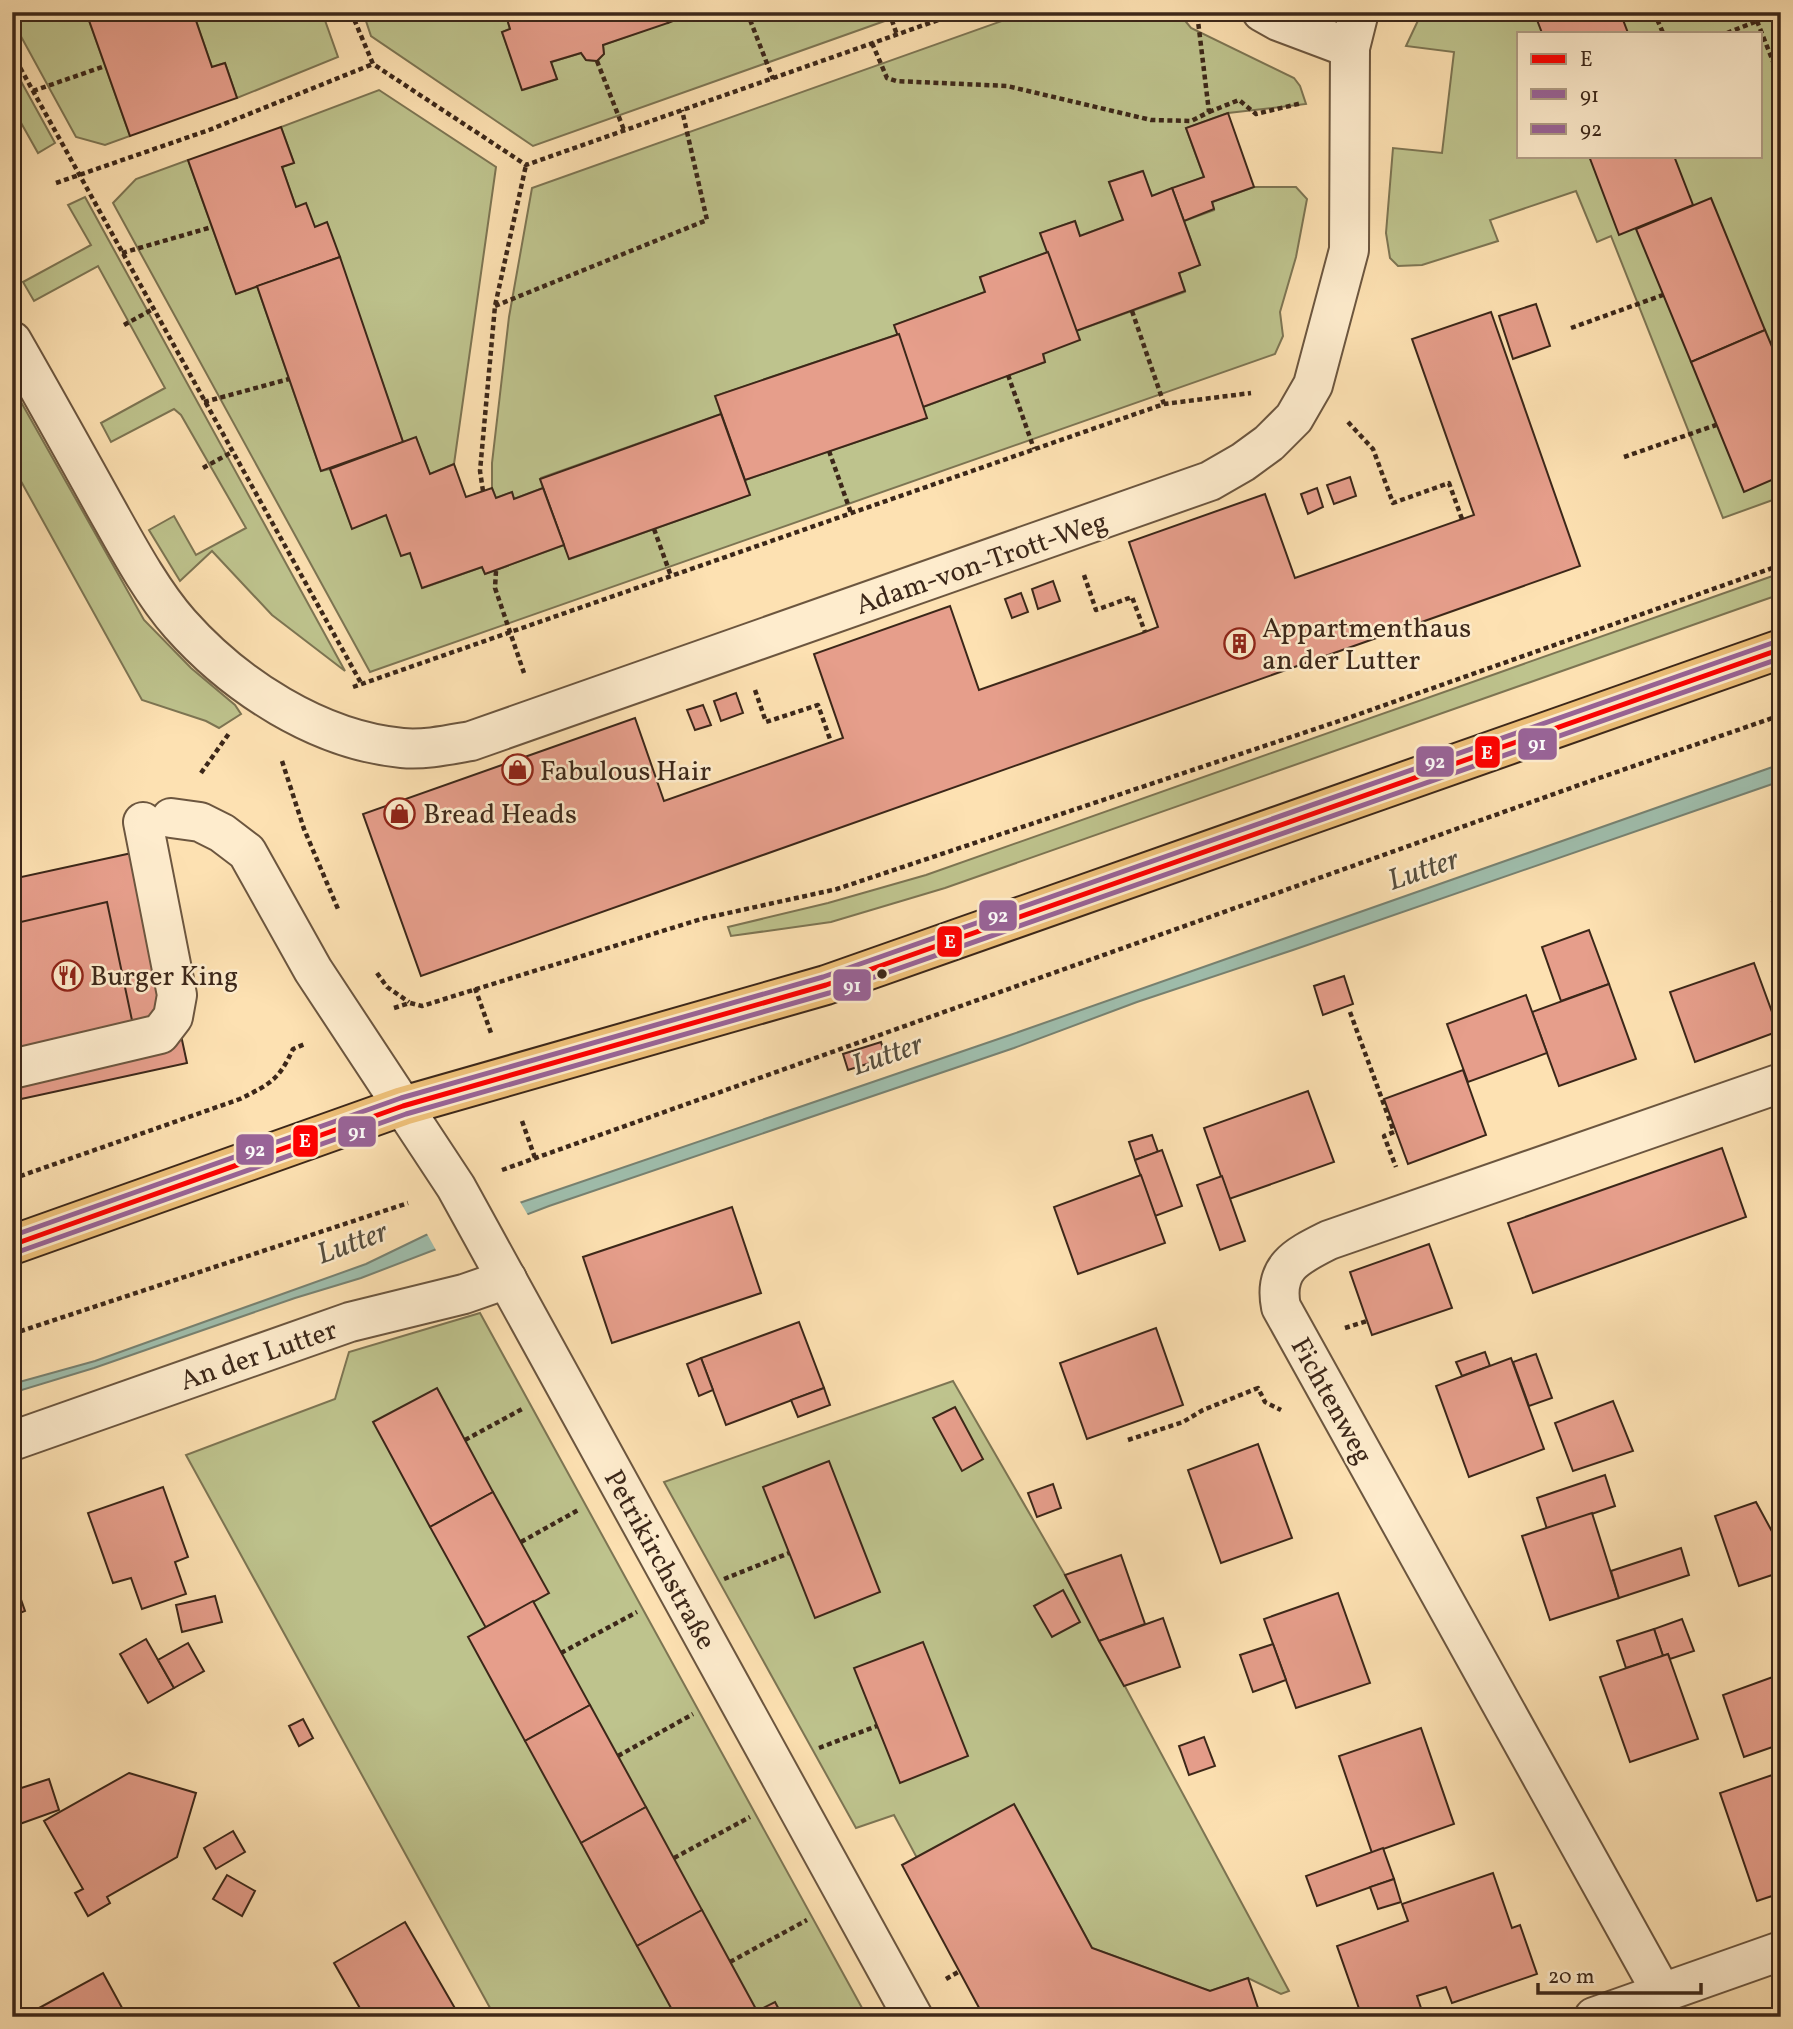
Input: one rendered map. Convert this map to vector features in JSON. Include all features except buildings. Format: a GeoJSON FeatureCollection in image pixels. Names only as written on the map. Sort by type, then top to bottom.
{"type":"FeatureCollection","features":[{"type":"Feature","properties":{"kind":"main road"},"geometry":{"type":"LineString","coordinates":[[12,1245],[402,1106],[826,985],[1781,649]]}},
{"type":"Feature","properties":{"kind":"street"},"geometry":{"type":"LineString","coordinates":[[1262,12],[1278,21],[1355,30]]}},
{"type":"Feature","properties":{"kind":"street","name":"Adam-von-Trott-Weg"},"geometry":{"type":"LineString","coordinates":[[12,341],[125,541],[179,623],[246,683],[289,713],[332,732],[403,748],[435,747],[471,741],[1210,481],[1269,443],[1294,418],[1313,385],[1349,250],[1350,91],[1355,30]]}},
{"type":"Feature","properties":{"kind":"street","name":"Petrikirchstraße"},"geometry":{"type":"LineString","coordinates":[[12,1069],[160,1034],[173,1017],[177,995],[157,820],[200,822],[222,833],[247,852],[313,971],[459,1192],[913,2017]]}},
{"type":"Feature","properties":{"kind":"street","name":"Fichtenweg"},"geometry":{"type":"LineString","coordinates":[[1662,1993],[1281,1307],[1280,1281],[1287,1265],[1303,1252],[1329,1240],[1781,1083]]}},
{"type":"Feature","properties":{"kind":"street","name":"An der Lutter"},"geometry":{"type":"LineString","coordinates":[[12,1441],[350,1322],[464,1294],[502,1270]]}},
{"type":"Feature","properties":{"kind":"street"},"geometry":{"type":"LineString","coordinates":[[1594,2017],[1781,1951]]}},
{"type":"Feature","properties":{"kind":"path"},"geometry":{"type":"LineString","coordinates":[[351,12],[373,64],[526,165]]}},
{"type":"Feature","properties":{"kind":"path"},"geometry":{"type":"LineString","coordinates":[[747,12],[773,79]]}},
{"type":"Feature","properties":{"kind":"path"},"geometry":{"type":"LineString","coordinates":[[889,12],[897,35]]}},
{"type":"Feature","properties":{"kind":"path"},"geometry":{"type":"LineString","coordinates":[[526,165],[961,12]]}},
{"type":"Feature","properties":{"kind":"path"},"geometry":{"type":"LineString","coordinates":[[1206,12],[1198,21],[1209,112]]}},
{"type":"Feature","properties":{"kind":"path"},"geometry":{"type":"LineString","coordinates":[[1654,12],[1663,32]]}},
{"type":"Feature","properties":{"kind":"path"},"geometry":{"type":"LineString","coordinates":[[1730,32],[1780,12]]}},
{"type":"Feature","properties":{"kind":"path"},"geometry":{"type":"LineString","coordinates":[[1757,21],[1761,32]]}},
{"type":"Feature","properties":{"kind":"path"},"geometry":{"type":"LineString","coordinates":[[1762,34],[1774,64]]}},
{"type":"Feature","properties":{"kind":"path"},"geometry":{"type":"LineString","coordinates":[[872,43],[887,78],[896,81],[1007,86],[1151,120],[1191,121],[1239,100],[1256,114],[1350,91]]}},
{"type":"Feature","properties":{"kind":"path"},"geometry":{"type":"LineString","coordinates":[[12,53],[361,684]]}},
{"type":"Feature","properties":{"kind":"path"},"geometry":{"type":"LineString","coordinates":[[597,61],[624,130]]}},
{"type":"Feature","properties":{"kind":"path"},"geometry":{"type":"LineString","coordinates":[[57,183],[209,130],[373,64]]}},
{"type":"Feature","properties":{"kind":"path"},"geometry":{"type":"LineString","coordinates":[[33,91],[105,66]]}},
{"type":"Feature","properties":{"kind":"path"},"geometry":{"type":"LineString","coordinates":[[495,306],[706,220],[682,110]]}},
{"type":"Feature","properties":{"kind":"path"},"geometry":{"type":"LineString","coordinates":[[483,491],[480,471],[495,306],[526,165]]}},
{"type":"Feature","properties":{"kind":"path"},"geometry":{"type":"LineString","coordinates":[[122,253],[212,227]]}},
{"type":"Feature","properties":{"kind":"path"},"geometry":{"type":"LineString","coordinates":[[1571,328],[1663,295]]}},
{"type":"Feature","properties":{"kind":"path"},"geometry":{"type":"LineString","coordinates":[[124,325],[153,309]]}},
{"type":"Feature","properties":{"kind":"path"},"geometry":{"type":"LineString","coordinates":[[1132,311],[1164,404]]}},
{"type":"Feature","properties":{"kind":"path"},"geometry":{"type":"LineString","coordinates":[[1008,376],[1034,449]]}},
{"type":"Feature","properties":{"kind":"path"},"geometry":{"type":"LineString","coordinates":[[204,402],[289,379]]}},
{"type":"Feature","properties":{"kind":"path"},"geometry":{"type":"LineString","coordinates":[[340,914],[304,829],[284,769],[273,718],[361,684],[1164,404],[1313,385]]}},
{"type":"Feature","properties":{"kind":"path"},"geometry":{"type":"LineString","coordinates":[[1624,457],[1716,425]]}},
{"type":"Feature","properties":{"kind":"path"},"geometry":{"type":"LineString","coordinates":[[1373,449],[1393,503],[1449,483],[1462,519]]}},
{"type":"Feature","properties":{"kind":"path"},"geometry":{"type":"LineString","coordinates":[[829,451],[851,513]]}},
{"type":"Feature","properties":{"kind":"path"},"geometry":{"type":"LineString","coordinates":[[203,468],[232,452]]}},
{"type":"Feature","properties":{"kind":"path"},"geometry":{"type":"LineString","coordinates":[[654,529],[671,576]]}},
{"type":"Feature","properties":{"kind":"path"},"geometry":{"type":"LineString","coordinates":[[372,967],[387,987],[410,1003],[422,1006],[701,919],[837,889],[1348,718],[1781,565]]}},
{"type":"Feature","properties":{"kind":"path"},"geometry":{"type":"LineString","coordinates":[[496,571],[495,588],[540,717]]}},
{"type":"Feature","properties":{"kind":"path"},"geometry":{"type":"LineString","coordinates":[[1083,573],[1096,610],[1132,597],[1144,632]]}},
{"type":"Feature","properties":{"kind":"path"},"geometry":{"type":"LineString","coordinates":[[754,688],[766,722],[818,705],[831,742]]}},
{"type":"Feature","properties":{"kind":"path"},"geometry":{"type":"LineString","coordinates":[[12,1334],[459,1192],[1569,789],[1781,715]]}},
{"type":"Feature","properties":{"kind":"path"},"geometry":{"type":"LineString","coordinates":[[12,1180],[240,1098],[264,1087],[284,1070],[293,1049],[410,1003]]}},
{"type":"Feature","properties":{"kind":"path"},"geometry":{"type":"LineString","coordinates":[[1350,1012],[1394,1132]]}},
{"type":"Feature","properties":{"kind":"path"},"geometry":{"type":"LineString","coordinates":[[465,1440],[565,1386]]}},
{"type":"Feature","properties":{"kind":"path"},"geometry":{"type":"LineString","coordinates":[[1128,1440],[1183,1422],[1203,1410],[1258,1388],[1265,1402],[1313,1425],[1339,1412]]}},
{"type":"Feature","properties":{"kind":"path"},"geometry":{"type":"LineString","coordinates":[[521,1542],[621,1487]]}},
{"type":"Feature","properties":{"kind":"path"},"geometry":{"type":"LineString","coordinates":[[618,1756],[734,1692]]}},
{"type":"Feature","properties":{"kind":"path"},"geometry":{"type":"LineString","coordinates":[[674,1858],[784,1782],[812,1751],[877,1726]]}},
{"type":"Feature","properties":{"kind":"path"},"geometry":{"type":"LineString","coordinates":[[730,1962],[847,1898]]}},
{"type":"Feature","properties":{"kind":"green space"},"geometry":{"type":"Polygon","coordinates":[[[12,12],[86,12],[130,136],[105,145],[76,137],[12,20],[12,12]]]}},
{"type":"Feature","properties":{"kind":"green space"},"geometry":{"type":"Polygon","coordinates":[[[193,12],[322,12],[338,57],[237,98],[225,63],[212,67],[193,12]]]}},
{"type":"Feature","properties":{"kind":"green space"},"geometry":{"type":"Polygon","coordinates":[[[363,12],[505,12],[510,29],[502,32],[523,90],[557,79],[551,62],[581,53],[586,60],[597,61],[604,54],[603,45],[696,12],[910,12],[533,146],[371,36],[363,12]]]}},
{"type":"Feature","properties":{"kind":"green space"},"geometry":{"type":"Polygon","coordinates":[[[1027,12],[1178,12],[1191,28],[1294,78],[1306,104],[1228,113],[1186,128],[1204,177],[1152,196],[1142,171],[1109,182],[1123,220],[1080,236],[1075,221],[1041,233],[1048,252],[980,277],[985,292],[895,325],[899,334],[716,396],[721,414],[541,478],[543,488],[514,499],[512,492],[496,498],[492,488],[492,463],[509,317],[532,188],[1027,12]]]}},
{"type":"Feature","properties":{"kind":"green space"},"geometry":{"type":"Polygon","coordinates":[[[1422,12],[1781,12],[1781,497],[1723,518],[1611,236],[1597,242],[1576,191],[1490,220],[1498,241],[1422,265],[1398,266],[1390,258],[1386,233],[1393,148],[1442,153],[1454,52],[1406,46],[1422,12]]]}},
{"type":"Feature","properties":{"kind":"green space"},"geometry":{"type":"Polygon","coordinates":[[[12,65],[55,143],[38,153],[20,121],[12,124],[12,65]]]}},
{"type":"Feature","properties":{"kind":"green space"},"geometry":{"type":"Polygon","coordinates":[[[379,90],[496,167],[454,464],[430,474],[416,438],[403,442],[327,223],[315,227],[296,207],[282,167],[294,163],[281,127],[379,90]]]}},
{"type":"Feature","properties":{"kind":"green space"},"geometry":{"type":"Polygon","coordinates":[[[188,160],[236,294],[257,286],[321,471],[330,469],[352,528],[386,515],[410,553],[423,588],[482,567],[485,574],[564,545],[570,559],[749,495],[745,480],[926,418],[923,407],[1045,362],[1043,354],[1076,331],[1185,292],[1179,273],[1200,265],[1184,221],[1214,210],[1212,202],[1254,187],[1296,187],[1307,199],[1296,257],[1280,312],[1283,336],[1275,354],[370,672],[113,203],[136,179],[188,160]]]}},
{"type":"Feature","properties":{"kind":"green space"},"geometry":{"type":"Polygon","coordinates":[[[85,197],[345,671],[272,615],[212,551],[180,581],[149,530],[174,516],[196,555],[246,528],[181,415],[174,409],[111,442],[101,423],[165,388],[98,266],[34,301],[23,282],[91,245],[68,205],[85,197]]]}},
{"type":"Feature","properties":{"kind":"green space"},"geometry":{"type":"Polygon","coordinates":[[[12,386],[144,620],[191,668],[235,705],[241,714],[219,728],[206,721],[142,700],[12,465],[12,386]]]}},
{"type":"Feature","properties":{"kind":"green space"},"geometry":{"type":"Polygon","coordinates":[[[1781,573],[1781,594],[945,888],[831,922],[731,936],[728,927],[828,903],[926,875],[1781,573]]]}},
{"type":"Feature","properties":{"kind":"green space"},"geometry":{"type":"Polygon","coordinates":[[[480,1313],[867,2017],[495,2017],[186,1455],[335,1399],[349,1352],[480,1313]]]}},
{"type":"Feature","properties":{"kind":"green space"},"geometry":{"type":"Polygon","coordinates":[[[953,1381],[1065,1575],[1289,1991],[1281,1994],[1248,1978],[1210,1991],[1092,1948],[1014,1805],[917,1858],[894,1815],[856,1828],[664,1482],[953,1381]]]}},
{"type":"Feature","properties":{"kind":"shaded area"},"geometry":{"type":"Polygon","coordinates":[[[1781,764],[1781,781],[1137,1002],[1014,1048],[549,1206],[361,1278],[12,1393],[12,1384],[95,1361],[366,1264],[426,1235],[1010,1035],[1781,764]]]}},
{"type":"Feature","properties":{"kind":"pier"},"geometry":{"type":"Polygon","coordinates":[[[519,1200],[529,1217],[437,1252],[426,1232],[519,1200]]]}},
{"type":"Feature","properties":{"kind":"transit line","name":"92"},"geometry":{"type":"LineString","coordinates":[[12,1236],[401,1098],[823,977],[1778,641]]}},
{"type":"Feature","properties":{"kind":"transit line","name":"E"},"geometry":{"type":"LineString","coordinates":[[12,1245],[403,1106],[826,985],[1781,649]]}},
{"type":"Feature","properties":{"kind":"transit line","name":"91"},"geometry":{"type":"LineString","coordinates":[[15,1253],[406,1114],[829,993],[1781,658]]}},
{"type":"Feature","properties":{"kind":"place","name":"Appartmenthaus an der Lutter"},"geometry":{"type":"Point","coordinates":[1239,643]}},
{"type":"Feature","properties":{"kind":"place","name":"Fabulous Hair"},"geometry":{"type":"Point","coordinates":[517,770]}},
{"type":"Feature","properties":{"kind":"place","name":"Bread Heads"},"geometry":{"type":"Point","coordinates":[400,813]}},
{"type":"Feature","properties":{"kind":"place","name":"Burger King"},"geometry":{"type":"Point","coordinates":[67,975]}},
{"type":"Feature","properties":{"kind":"water label","name":"Lutter"},"geometry":{"type":"Point","coordinates":[1423,869]}},
{"type":"Feature","properties":{"kind":"water label","name":"Lutter"},"geometry":{"type":"Point","coordinates":[887,1054]}},
{"type":"Feature","properties":{"kind":"water label","name":"Lutter"},"geometry":{"type":"Point","coordinates":[352,1242]}}]}
